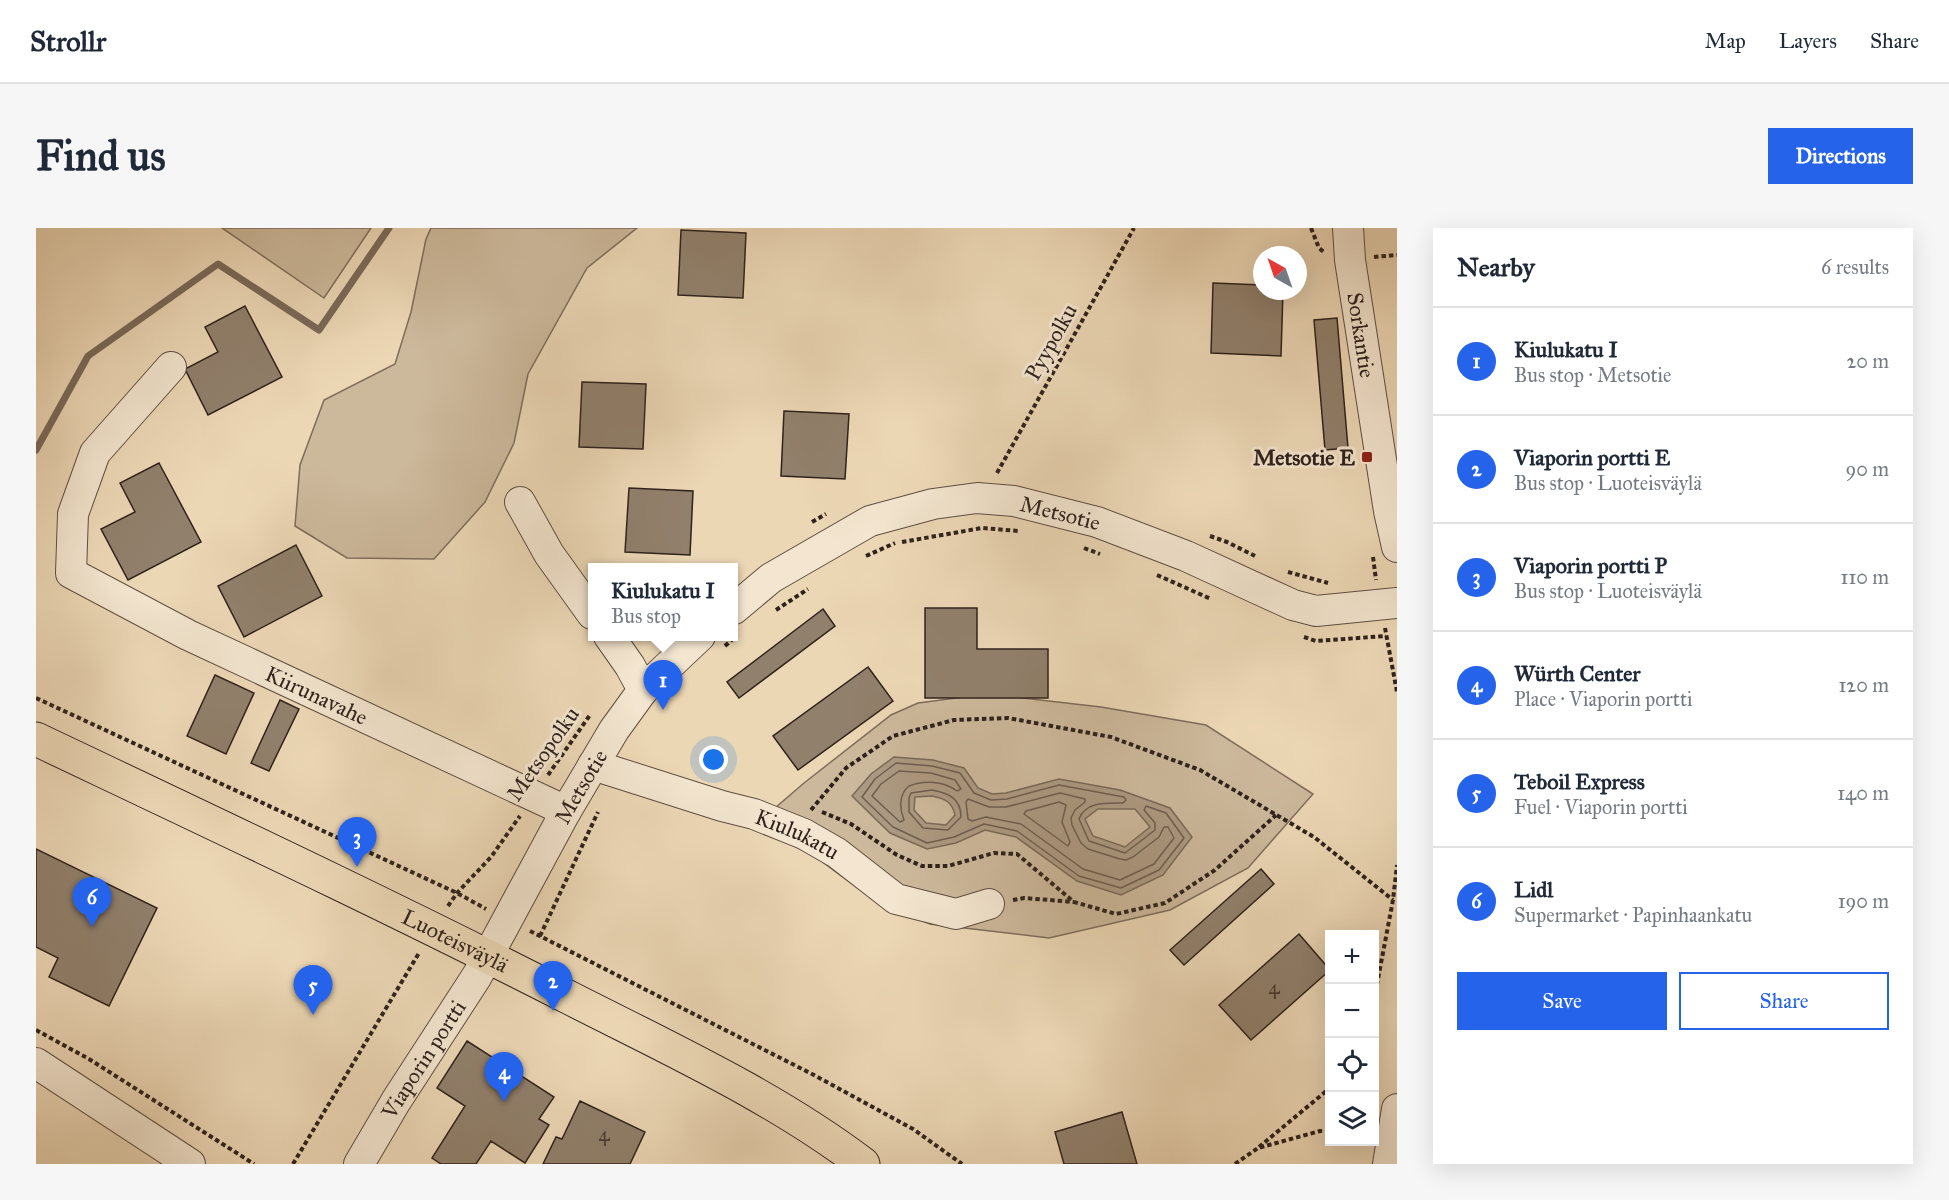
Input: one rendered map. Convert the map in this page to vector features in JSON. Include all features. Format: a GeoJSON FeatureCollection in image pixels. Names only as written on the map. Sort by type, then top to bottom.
{"type":"FeatureCollection","features":[{"type":"Feature","properties":{"kind":"main road","name":"Luoteisväylä"},"geometry":{"type":"LineString","coordinates":[[36,739],[433,927],[719,1074],[803,1121],[863,1164]]}},
{"type":"Feature","properties":{"kind":"street","name":"Sorkantie"},"geometry":{"type":"LineString","coordinates":[[1348,228],[1389,511],[1397,547]]}},
{"type":"Feature","properties":{"kind":"street","name":"Kiirunavahe"},"geometry":{"type":"LineString","coordinates":[[171,367],[95,453],[73,514],[71,573],[188,635],[566,811]]}},
{"type":"Feature","properties":{"kind":"street","name":"Metsotie"},"geometry":{"type":"LineString","coordinates":[[738,620],[771,578],[870,521],[933,504],[977,498],[1014,501],[1097,522],[1186,556],[1293,605],[1316,611],[1397,603]]}},
{"type":"Feature","properties":{"kind":"street"},"geometry":{"type":"LineString","coordinates":[[520,502],[549,554],[588,608]]}},
{"type":"Feature","properties":{"kind":"street"},"geometry":{"type":"LineString","coordinates":[[612,641],[643,690]]}},
{"type":"Feature","properties":{"kind":"street","name":"Metsotie"},"geometry":{"type":"LineString","coordinates":[[488,956],[566,811],[605,769],[614,730],[643,690],[708,645]]}},
{"type":"Feature","properties":{"kind":"street","name":"Kiulukatu"},"geometry":{"type":"LineString","coordinates":[[605,769],[722,806],[808,821],[837,853],[896,899],[956,914],[989,904]]}},
{"type":"Feature","properties":{"kind":"street","name":"Viaporin portti"},"geometry":{"type":"LineString","coordinates":[[359,1164],[488,956]]}},
{"type":"Feature","properties":{"kind":"street"},"geometry":{"type":"LineString","coordinates":[[36,1063],[190,1164]]}},
{"type":"Feature","properties":{"kind":"street"},"geometry":{"type":"LineString","coordinates":[[1388,1164],[1397,1109]]}},
{"type":"Feature","properties":{"kind":"path","name":"Pyypolku"},"geometry":{"type":"LineString","coordinates":[[997,473],[1134,228]]}},
{"type":"Feature","properties":{"kind":"path"},"geometry":{"type":"LineString","coordinates":[[857,560],[896,543],[935,535],[981,528],[1025,532]]}},
{"type":"Feature","properties":{"kind":"path"},"geometry":{"type":"LineString","coordinates":[[1077,545],[1108,556]]}},
{"type":"Feature","properties":{"kind":"path"},"geometry":{"type":"LineString","coordinates":[[1149,572],[1214,600]]}},
{"type":"Feature","properties":{"kind":"path"},"geometry":{"type":"LineString","coordinates":[[772,613],[810,588]]}},
{"type":"Feature","properties":{"kind":"path"},"geometry":{"type":"LineString","coordinates":[[1296,634],[1316,642],[1386,636]]}},
{"type":"Feature","properties":{"kind":"path"},"geometry":{"type":"LineString","coordinates":[[1397,684],[1397,693]]}},
{"type":"Feature","properties":{"kind":"path"},"geometry":{"type":"LineString","coordinates":[[36,698],[457,893],[506,921],[812,1074],[913,1129],[962,1164]]}},
{"type":"Feature","properties":{"kind":"path","name":"Metsopolku"},"geometry":{"type":"LineString","coordinates":[[293,1164],[433,927],[457,893],[491,857],[594,710]]}},
{"type":"Feature","properties":{"kind":"path"},"geometry":{"type":"LineString","coordinates":[[808,821],[846,768],[893,736],[954,720],[1008,718],[1111,737],[1200,770],[1314,837],[1394,900]]}},
{"type":"Feature","properties":{"kind":"path"},"geometry":{"type":"LineString","coordinates":[[540,936],[605,769]]}},
{"type":"Feature","properties":{"kind":"path"},"geometry":{"type":"LineString","coordinates":[[989,904],[1024,898],[1074,902],[1116,915],[1165,903],[1215,870],[1276,814]]}},
{"type":"Feature","properties":{"kind":"path"},"geometry":{"type":"LineString","coordinates":[[808,821],[851,824],[897,855],[922,866],[948,866],[994,853],[1017,854],[1074,902]]}},
{"type":"Feature","properties":{"kind":"path"},"geometry":{"type":"LineString","coordinates":[[1377,984],[1394,900],[1397,865]]}},
{"type":"Feature","properties":{"kind":"path"},"geometry":{"type":"LineString","coordinates":[[36,1030],[89,1059],[254,1164]]}},
{"type":"Feature","properties":{"kind":"path"},"geometry":{"type":"LineString","coordinates":[[1236,1164],[1325,1091]]}},
{"type":"Feature","properties":{"kind":"path"},"geometry":{"type":"LineString","coordinates":[[1258,1148],[1325,1131]]}},
{"type":"Feature","properties":{"kind":"shaded area"},"geometry":{"type":"Polygon","coordinates":[[[222,228],[371,228],[324,298],[222,228]]]}},
{"type":"Feature","properties":{"kind":"shaded area"},"geometry":{"type":"Polygon","coordinates":[[[431,228],[637,228],[587,268],[528,374],[514,443],[485,502],[434,559],[347,558],[295,526],[300,465],[324,400],[395,364],[411,312],[426,239],[431,228]]]}},
{"type":"Feature","properties":{"kind":"shaded area"},"geometry":{"type":"Polygon","coordinates":[[[987,694],[1101,707],[1206,725],[1313,794],[1248,868],[1170,910],[1049,938],[930,924],[878,903],[813,855],[753,827],[804,783],[891,715],[918,703],[987,694]]]}},
{"type":"Feature","properties":{"kind":"water"},"geometry":{"type":"Polygon","coordinates":[[[894,757],[933,760],[964,768],[978,788],[992,794],[1006,793],[1059,779],[1120,790],[1170,808],[1192,837],[1163,875],[1121,895],[1077,881],[1016,837],[985,830],[956,843],[927,849],[890,833],[852,796],[871,774],[894,757]],[[932,796],[915,797],[914,810],[926,823],[946,825],[955,815],[952,807],[945,800],[932,796]],[[1098,809],[1085,819],[1093,836],[1125,847],[1150,827],[1135,809],[1098,809]]]}},
{"type":"Feature","properties":{"kind":"building"},"geometry":{"type":"Polygon","coordinates":[[[681,230],[746,233],[743,298],[678,295],[681,230]]]}},
{"type":"Feature","properties":{"kind":"building"},"geometry":{"type":"Polygon","coordinates":[[[1213,283],[1253,285],[1253,300],[1283,300],[1281,356],[1211,353],[1213,283]]]}},
{"type":"Feature","properties":{"kind":"building"},"geometry":{"type":"Polygon","coordinates":[[[245,306],[282,377],[208,415],[185,369],[218,352],[205,327],[245,306]]]}},
{"type":"Feature","properties":{"kind":"building"},"geometry":{"type":"Polygon","coordinates":[[[1337,318],[1348,448],[1325,450],[1314,320],[1337,318]]]}},
{"type":"Feature","properties":{"kind":"building"},"geometry":{"type":"Polygon","coordinates":[[[582,382],[646,384],[643,449],[579,447],[582,382]]]}},
{"type":"Feature","properties":{"kind":"building"},"geometry":{"type":"Polygon","coordinates":[[[784,411],[849,414],[845,479],[781,476],[784,411]]]}},
{"type":"Feature","properties":{"kind":"building"},"geometry":{"type":"Polygon","coordinates":[[[159,463],[201,542],[128,580],[101,529],[135,512],[120,483],[159,463]]]}},
{"type":"Feature","properties":{"kind":"building"},"geometry":{"type":"Polygon","coordinates":[[[629,488],[693,491],[690,555],[625,552],[629,488]]]}},
{"type":"Feature","properties":{"kind":"building"},"geometry":{"type":"Polygon","coordinates":[[[296,545],[322,596],[244,637],[218,586],[296,545]]]}},
{"type":"Feature","properties":{"kind":"building"},"geometry":{"type":"Polygon","coordinates":[[[925,608],[977,608],[977,649],[1048,649],[1048,698],[925,698],[925,608]]]}},
{"type":"Feature","properties":{"kind":"building"},"geometry":{"type":"Polygon","coordinates":[[[823,609],[835,626],[739,698],[727,682],[823,609]]]}},
{"type":"Feature","properties":{"kind":"building"},"geometry":{"type":"Polygon","coordinates":[[[868,667],[893,701],[798,770],[773,736],[868,667]]]}},
{"type":"Feature","properties":{"kind":"building"},"geometry":{"type":"Polygon","coordinates":[[[215,675],[254,693],[226,754],[187,736],[215,675]]]}},
{"type":"Feature","properties":{"kind":"building"},"geometry":{"type":"Polygon","coordinates":[[[280,700],[299,709],[269,771],[251,763],[280,700]]]}},
{"type":"Feature","properties":{"kind":"building"},"geometry":{"type":"Polygon","coordinates":[[[36,849],[157,908],[109,1006],[49,977],[58,958],[36,947],[36,849]]]}},
{"type":"Feature","properties":{"kind":"building"},"geometry":{"type":"Polygon","coordinates":[[[1261,869],[1274,884],[1184,965],[1170,950],[1261,869]]]}},
{"type":"Feature","properties":{"kind":"building"},"geometry":{"type":"Polygon","coordinates":[[[1299,934],[1325,964],[1325,974],[1251,1040],[1219,1005],[1299,934]]]}},
{"type":"Feature","properties":{"kind":"building"},"geometry":{"type":"Polygon","coordinates":[[[467,1041],[554,1097],[539,1119],[549,1125],[525,1163],[491,1141],[476,1164],[441,1164],[432,1158],[465,1106],[437,1088],[467,1041]]]}},
{"type":"Feature","properties":{"kind":"building"},"geometry":{"type":"Polygon","coordinates":[[[580,1101],[645,1132],[630,1164],[543,1164],[556,1137],[562,1139],[580,1101]]]}},
{"type":"Feature","properties":{"kind":"building"},"geometry":{"type":"Polygon","coordinates":[[[1122,1112],[1137,1164],[1064,1164],[1055,1132],[1122,1112]]]}},
{"type":"Feature","properties":{"kind":"waterway"},"geometry":{"type":"LineString","coordinates":[[36,450],[88,356],[218,264],[319,330],[389,228]]}},
{"type":"Feature","properties":{"kind":"place","name":"Metsotie E"},"geometry":{"type":"Point","coordinates":[1367,457]}},
{"type":"Feature","properties":{"kind":"place","name":"Kiulukatu I"},"geometry":{"type":"Point","coordinates":[663,710]}},
{"type":"Feature","properties":{"kind":"place","name":"Viaporin portti P"},"geometry":{"type":"Point","coordinates":[357,867]}},
{"type":"Feature","properties":{"kind":"place","name":"Lidl"},"geometry":{"type":"Point","coordinates":[92,927]}},
{"type":"Feature","properties":{"kind":"place","name":"Viaporin portti E"},"geometry":{"type":"Point","coordinates":[553,1011]}},
{"type":"Feature","properties":{"kind":"place","name":"Teboil Express"},"geometry":{"type":"Point","coordinates":[313,1015]}},
{"type":"Feature","properties":{"kind":"place","name":"Würth Center"},"geometry":{"type":"Point","coordinates":[504,1102]}}]}
